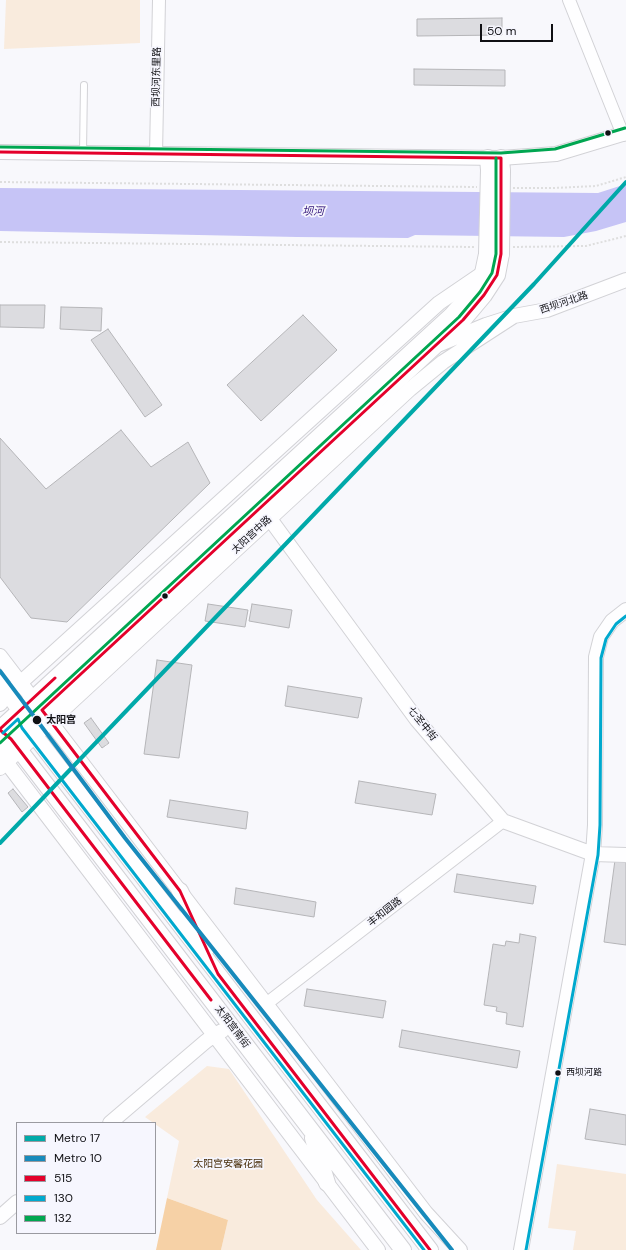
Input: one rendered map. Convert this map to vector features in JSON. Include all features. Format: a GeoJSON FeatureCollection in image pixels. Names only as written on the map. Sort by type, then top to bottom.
{"type":"FeatureCollection","features":[{"type":"Feature","properties":{"kind":"main road"},"geometry":{"type":"LineString","coordinates":[[493,250],[495,164]]}},
{"type":"Feature","properties":{"kind":"main road","name":"太阳宫中路"},"geometry":{"type":"LineString","coordinates":[[5,747],[30,730],[41,710],[160,581],[451,316],[473,291],[493,250]]}},
{"type":"Feature","properties":{"kind":"main road","name":"太阳宫中路"},"geometry":{"type":"LineString","coordinates":[[5,747],[20,710],[41,710],[463,320],[484,294],[496,275],[493,250]]}},
{"type":"Feature","properties":{"kind":"main road","name":"太阳宫南街"},"geometry":{"type":"LineString","coordinates":[[3,693],[20,710],[30,730],[430,1250]]}},
{"type":"Feature","properties":{"kind":"main road","name":"太阳宫南街"},"geometry":{"type":"LineString","coordinates":[[5,747],[232,1027],[403,1250]]}},
{"type":"Feature","properties":{"kind":"main road"},"geometry":{"type":"LineString","coordinates":[[180,891],[218,974]]}},
{"type":"Feature","properties":{"kind":"main road"},"geometry":{"type":"LineString","coordinates":[[310,1129],[326,1183]]}},
{"type":"Feature","properties":{"kind":"street","name":"西坝河东里路"},"geometry":{"type":"LineString","coordinates":[[156,154],[159,0]]}},
{"type":"Feature","properties":{"kind":"street"},"geometry":{"type":"LineString","coordinates":[[0,152],[83,152],[495,164],[556,154],[625,134],[569,0]]}},
{"type":"Feature","properties":{"kind":"street"},"geometry":{"type":"LineString","coordinates":[[3,693],[20,682],[439,303],[483,273]]}},
{"type":"Feature","properties":{"kind":"street","name":"西坝河北路"},"geometry":{"type":"LineString","coordinates":[[434,347],[486,325],[514,316],[548,310],[626,280]]}},
{"type":"Feature","properties":{"kind":"street","name":"太阳宫中路"},"geometry":{"type":"LineString","coordinates":[[41,710],[270,519],[410,389],[444,362],[514,316]]}},
{"type":"Feature","properties":{"kind":"street"},"geometry":{"type":"LineString","coordinates":[[239,509],[259,466]]}},
{"type":"Feature","properties":{"kind":"street"},"geometry":{"type":"LineString","coordinates":[[237,529],[295,496]]}},
{"type":"Feature","properties":{"kind":"street","name":"七圣中街"},"geometry":{"type":"LineString","coordinates":[[270,519],[417,720],[503,821],[593,854],[626,855]]}},
{"type":"Feature","properties":{"kind":"street"},"geometry":{"type":"LineString","coordinates":[[148,567],[160,581]]}},
{"type":"Feature","properties":{"kind":"street"},"geometry":{"type":"LineString","coordinates":[[521,1250],[593,854],[595,825],[596,657],[601,637],[612,621],[626,610]]}},
{"type":"Feature","properties":{"kind":"street"},"geometry":{"type":"LineString","coordinates":[[0,656],[426,1213],[460,1250]]}},
{"type":"Feature","properties":{"kind":"street","name":"太阳宫南街"},"geometry":{"type":"LineString","coordinates":[[5,747],[214,1035],[378,1250]]}},
{"type":"Feature","properties":{"kind":"street","name":"丰和园路"},"geometry":{"type":"LineString","coordinates":[[266,1004],[503,821]]}},
{"type":"Feature","properties":{"kind":"street"},"geometry":{"type":"LineString","coordinates":[[111,1122],[214,1035],[232,1027]]}},
{"type":"Feature","properties":{"kind":"street"},"geometry":{"type":"LineString","coordinates":[[0,1217],[16,1203]]}},
{"type":"Feature","properties":{"kind":"lane"},"geometry":{"type":"LineString","coordinates":[[83,152],[84,85]]}},
{"type":"Feature","properties":{"kind":"path"},"geometry":{"type":"LineString","coordinates":[[506,188],[596,186],[626,177]]}},
{"type":"Feature","properties":{"kind":"path"},"geometry":{"type":"LineString","coordinates":[[0,182],[482,187]]}},
{"type":"Feature","properties":{"kind":"path"},"geometry":{"type":"LineString","coordinates":[[0,242],[493,250],[586,246],[626,236]]}},
{"type":"Feature","properties":{"kind":"path"},"geometry":{"type":"LineString","coordinates":[[89,721],[106,745]]}},
{"type":"Feature","properties":{"kind":"path"},"geometry":{"type":"LineString","coordinates":[[11,791],[24,810]]}},
{"type":"Feature","properties":{"kind":"green space"},"geometry":{"type":"Polygon","coordinates":[[[6,0],[140,0],[140,43],[4,49],[6,0]]]}},
{"type":"Feature","properties":{"kind":"green space","name":"太阳宫安馨花园"},"geometry":{"type":"Polygon","coordinates":[[[207,1066],[229,1069],[317,1200],[361,1250],[221,1250],[228,1220],[167,1198],[179,1141],[156,1125],[156,1122],[152,1122],[145,1117],[207,1066]]]}},
{"type":"Feature","properties":{"kind":"green space"},"geometry":{"type":"Polygon","coordinates":[[[557,1164],[626,1174],[626,1250],[573,1250],[576,1231],[548,1228],[557,1164]]]}},
{"type":"Feature","properties":{"kind":"shaded area"},"geometry":{"type":"Polygon","coordinates":[[[167,1198],[228,1220],[221,1250],[156,1250],[167,1198]]]}},
{"type":"Feature","properties":{"kind":"water","name":"坝河"},"geometry":{"type":"Polygon","coordinates":[[[626,184],[626,222],[596,231],[564,237],[415,235],[408,238],[297,237],[0,231],[0,188],[598,193],[626,184]]]}},
{"type":"Feature","properties":{"kind":"building"},"geometry":{"type":"Polygon","coordinates":[[[502,18],[502,35],[417,36],[417,19],[502,18]]]}},
{"type":"Feature","properties":{"kind":"building"},"geometry":{"type":"Polygon","coordinates":[[[414,69],[505,70],[505,86],[414,85],[414,69]]]}},
{"type":"Feature","properties":{"kind":"building"},"geometry":{"type":"Polygon","coordinates":[[[0,305],[45,305],[44,328],[0,327],[0,305]]]}},
{"type":"Feature","properties":{"kind":"building"},"geometry":{"type":"Polygon","coordinates":[[[61,307],[102,308],[101,331],[60,329],[61,307]]]}},
{"type":"Feature","properties":{"kind":"building"},"geometry":{"type":"Polygon","coordinates":[[[303,315],[337,350],[261,421],[227,385],[303,315]]]}},
{"type":"Feature","properties":{"kind":"building"},"geometry":{"type":"Polygon","coordinates":[[[108,329],[162,405],[145,417],[91,340],[108,329]]]}},
{"type":"Feature","properties":{"kind":"building"},"geometry":{"type":"Polygon","coordinates":[[[121,430],[151,467],[188,442],[210,483],[67,622],[31,618],[0,577],[0,438],[46,489],[121,430]]]}},
{"type":"Feature","properties":{"kind":"building"},"geometry":{"type":"Polygon","coordinates":[[[208,604],[248,610],[245,627],[205,621],[208,604]]]}},
{"type":"Feature","properties":{"kind":"building"},"geometry":{"type":"Polygon","coordinates":[[[252,604],[292,610],[289,628],[249,621],[252,604]]]}},
{"type":"Feature","properties":{"kind":"building"},"geometry":{"type":"Polygon","coordinates":[[[157,660],[192,665],[179,758],[144,754],[157,660]]]}},
{"type":"Feature","properties":{"kind":"building"},"geometry":{"type":"Polygon","coordinates":[[[288,686],[362,698],[358,718],[285,706],[288,686]]]}},
{"type":"Feature","properties":{"kind":"building"},"geometry":{"type":"Polygon","coordinates":[[[91,718],[109,743],[102,748],[84,723],[91,718]]]}},
{"type":"Feature","properties":{"kind":"building"},"geometry":{"type":"Polygon","coordinates":[[[359,781],[436,794],[432,815],[355,803],[359,781]]]}},
{"type":"Feature","properties":{"kind":"building"},"geometry":{"type":"Polygon","coordinates":[[[13,789],[28,807],[22,812],[8,793],[13,789]]]}},
{"type":"Feature","properties":{"kind":"building"},"geometry":{"type":"Polygon","coordinates":[[[170,800],[248,812],[246,829],[167,817],[170,800]]]}},
{"type":"Feature","properties":{"kind":"building"},"geometry":{"type":"Polygon","coordinates":[[[615,860],[626,860],[626,945],[604,942],[615,860]]]}},
{"type":"Feature","properties":{"kind":"building"},"geometry":{"type":"Polygon","coordinates":[[[457,874],[536,886],[533,904],[454,892],[457,874]]]}},
{"type":"Feature","properties":{"kind":"building"},"geometry":{"type":"Polygon","coordinates":[[[236,888],[316,902],[314,917],[234,904],[236,888]]]}},
{"type":"Feature","properties":{"kind":"building"},"geometry":{"type":"Polygon","coordinates":[[[520,934],[536,937],[523,1027],[506,1024],[507,1013],[496,1011],[497,1007],[484,1005],[493,944],[505,946],[506,941],[519,943],[520,934]]]}},
{"type":"Feature","properties":{"kind":"building"},"geometry":{"type":"Polygon","coordinates":[[[307,989],[386,1001],[383,1018],[304,1006],[307,989]]]}},
{"type":"Feature","properties":{"kind":"building"},"geometry":{"type":"Polygon","coordinates":[[[402,1030],[520,1051],[517,1068],[399,1047],[402,1030]]]}},
{"type":"Feature","properties":{"kind":"building"},"geometry":{"type":"Polygon","coordinates":[[[590,1109],[626,1115],[626,1145],[585,1139],[590,1109]]]}},
{"type":"Feature","properties":{"kind":"metro line","name":"17"},"geometry":{"type":"LineString","coordinates":[[0,843],[534,284],[626,182]]}},
{"type":"Feature","properties":{"kind":"metro line","name":"10"},"geometry":{"type":"LineString","coordinates":[[0,671],[125,838],[452,1250]]}},
{"type":"Feature","properties":{"kind":"transit line","name":"132"},"geometry":{"type":"LineString","coordinates":[[0,147],[501,153],[555,149],[625,128]]}},
{"type":"Feature","properties":{"kind":"transit line","name":"515"},"geometry":{"type":"LineString","coordinates":[[0,152],[501,158],[501,254],[497,275],[484,295],[463,320],[42,710],[180,891],[218,974],[430,1250]]}},
{"type":"Feature","properties":{"kind":"transit line","name":"132"},"geometry":{"type":"LineString","coordinates":[[0,743],[459,317],[480,292],[492,273],[496,254],[496,158]]}},
{"type":"Feature","properties":{"kind":"transit line","name":"130"},"geometry":{"type":"LineString","coordinates":[[526,1250],[598,855],[600,825],[601,658],[606,639],[616,624],[626,616]]}},
{"type":"Feature","properties":{"kind":"transit line","name":"515"},"geometry":{"type":"LineString","coordinates":[[0,729],[55,678]]}},
{"type":"Feature","properties":{"kind":"transit line","name":"130"},"geometry":{"type":"LineString","coordinates":[[3,733],[18,719],[22,728],[424,1250]]}},
{"type":"Feature","properties":{"kind":"transit line","name":"515"},"geometry":{"type":"LineString","coordinates":[[0,730],[11,739],[211,1000]]}},
{"type":"Feature","properties":{"kind":"place","name":"太阳宫"},"geometry":{"type":"Point","coordinates":[37,720]}},
{"type":"Feature","properties":{"kind":"place","name":"西坝河路"},"geometry":{"type":"Point","coordinates":[558,1073]}}]}
